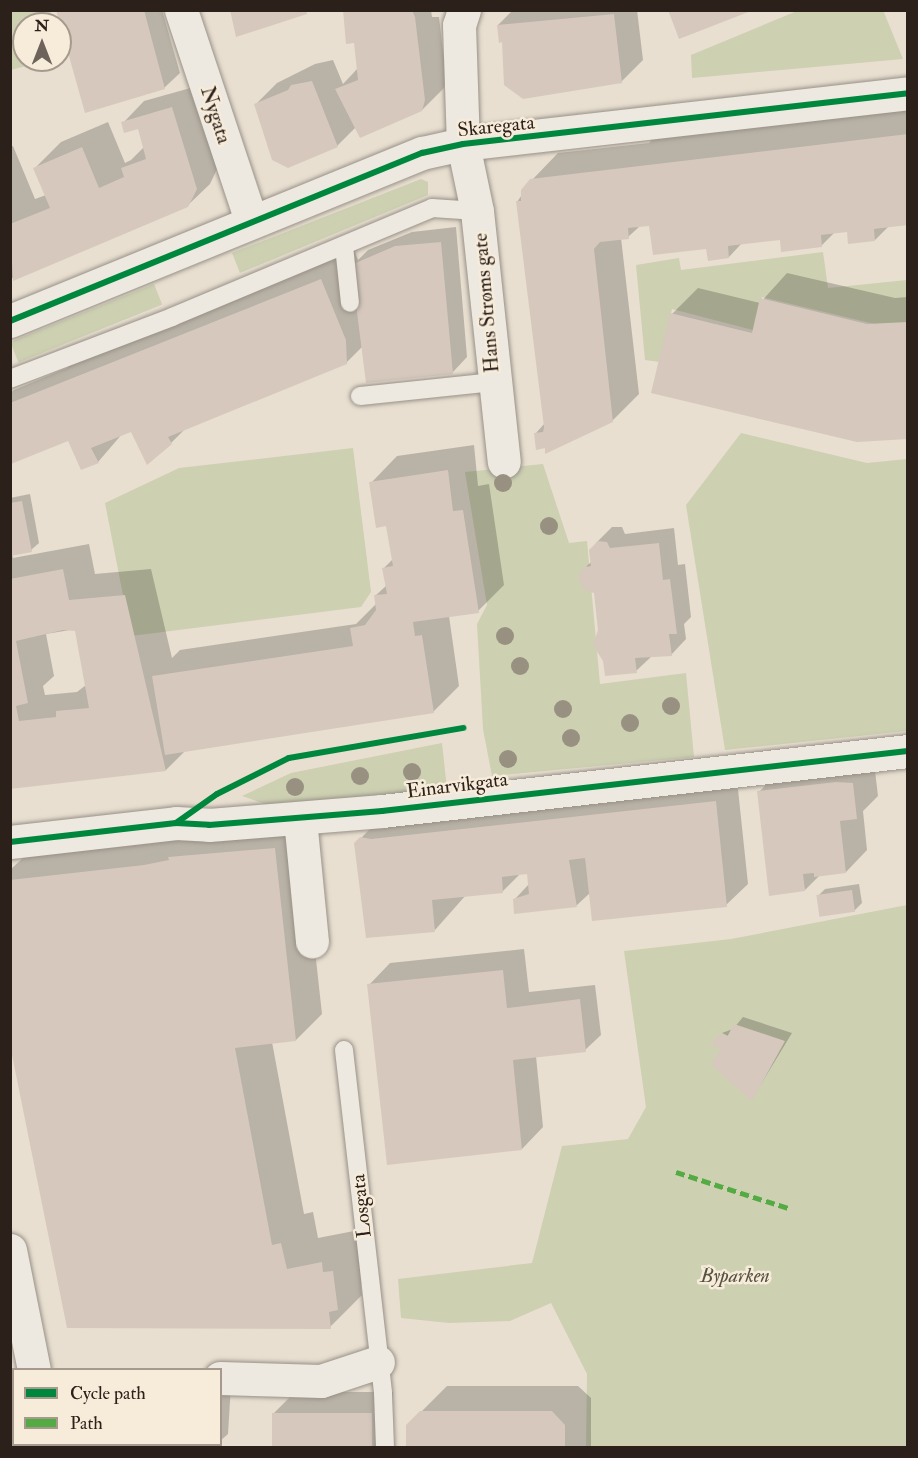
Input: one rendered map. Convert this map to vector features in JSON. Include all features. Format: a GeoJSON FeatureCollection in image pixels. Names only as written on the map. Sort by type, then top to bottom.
{"type":"FeatureCollection","features":[{"type":"Feature","properties":{"kind":"street","name":"Nygata"},"geometry":{"type":"LineString","coordinates":[[182,10],[251,220]]}},
{"type":"Feature","properties":{"kind":"street","name":"Hans Strøms gate"},"geometry":{"type":"LineString","coordinates":[[464,10],[459,25],[463,144],[477,211],[504,462]]}},
{"type":"Feature","properties":{"kind":"street","name":"Skaregata"},"geometry":{"type":"LineString","coordinates":[[10,321],[251,220],[422,153],[463,144],[908,93]]}},
{"type":"Feature","properties":{"kind":"street","name":"Einarvikgata"},"geometry":{"type":"LineString","coordinates":[[10,842],[176,823],[209,825],[300,819],[908,751]]}},
{"type":"Feature","properties":{"kind":"street"},"geometry":{"type":"LineString","coordinates":[[300,819],[312,941]]}},
{"type":"Feature","properties":{"kind":"street"},"geometry":{"type":"LineString","coordinates":[[10,1250],[34,1368]]}},
{"type":"Feature","properties":{"kind":"street"},"geometry":{"type":"LineString","coordinates":[[222,1378],[321,1381],[378,1362]]}},
{"type":"Feature","properties":{"kind":"lane"},"geometry":{"type":"LineString","coordinates":[[10,379],[344,246],[432,208],[477,211]]}},
{"type":"Feature","properties":{"kind":"lane"},"geometry":{"type":"LineString","coordinates":[[344,246],[350,303]]}},
{"type":"Feature","properties":{"kind":"lane"},"geometry":{"type":"LineString","coordinates":[[360,396],[494,382]]}},
{"type":"Feature","properties":{"kind":"lane","name":"Losgata"},"geometry":{"type":"LineString","coordinates":[[344,1050],[378,1362],[385,1448]]}},
{"type":"Feature","properties":{"kind":"green space"},"geometry":{"type":"Polygon","coordinates":[[[11,10],[50,11],[12,12],[11,70],[11,10]]]}},
{"type":"Feature","properties":{"kind":"green space"},"geometry":{"type":"Polygon","coordinates":[[[883,10],[903,59],[692,78],[691,55],[797,11],[883,10]]]}},
{"type":"Feature","properties":{"kind":"green space"},"geometry":{"type":"Polygon","coordinates":[[[421,179],[428,182],[428,195],[240,273],[232,253],[421,179]]]}},
{"type":"Feature","properties":{"kind":"green space"},"geometry":{"type":"Polygon","coordinates":[[[823,252],[828,288],[907,280],[907,324],[879,325],[762,297],[753,330],[672,309],[660,362],[645,360],[636,265],[679,258],[681,270],[823,252]]]}},
{"type":"Feature","properties":{"kind":"green space"},"geometry":{"type":"Polygon","coordinates":[[[154,284],[162,304],[19,362],[10,342],[154,284]]]}},
{"type":"Feature","properties":{"kind":"green space"},"geometry":{"type":"Polygon","coordinates":[[[741,433],[867,463],[907,459],[907,731],[725,750],[686,505],[741,433]]]}},
{"type":"Feature","properties":{"kind":"green space"},"geometry":{"type":"Polygon","coordinates":[[[353,448],[371,592],[361,607],[131,636],[105,503],[179,468],[353,448]]]}},
{"type":"Feature","properties":{"kind":"green space"},"geometry":{"type":"Polygon","coordinates":[[[543,464],[569,543],[587,541],[600,684],[686,673],[694,757],[492,776],[483,729],[477,624],[487,605],[465,472],[543,464]]]}},
{"type":"Feature","properties":{"kind":"green space"},"geometry":{"type":"Polygon","coordinates":[[[442,743],[447,789],[271,806],[242,796],[291,773],[442,743]]]}},
{"type":"Feature","properties":{"kind":"green space","name":"Byparken"},"geometry":{"type":"Polygon","coordinates":[[[907,905],[907,1447],[586,1447],[587,1374],[551,1303],[510,1321],[449,1323],[401,1318],[398,1279],[532,1263],[562,1146],[628,1139],[646,1107],[624,951],[731,939],[907,905]]]}},
{"type":"Feature","properties":{"kind":"building"},"geometry":{"type":"Polygon","coordinates":[[[56,10],[144,10],[165,89],[85,113],[72,67],[72,12],[57,12],[56,10]]]}},
{"type":"Feature","properties":{"kind":"building"},"geometry":{"type":"Polygon","coordinates":[[[230,10],[306,10],[307,14],[236,37],[230,10]]]}},
{"type":"Feature","properties":{"kind":"building"},"geometry":{"type":"Polygon","coordinates":[[[343,10],[412,10],[415,17],[425,100],[422,111],[360,138],[335,89],[358,80],[354,43],[346,44],[343,10]]]}},
{"type":"Feature","properties":{"kind":"building"},"geometry":{"type":"Polygon","coordinates":[[[668,10],[751,10],[751,11],[679,39],[668,10]]]}},
{"type":"Feature","properties":{"kind":"building"},"geometry":{"type":"Polygon","coordinates":[[[614,14],[622,83],[523,99],[504,85],[502,42],[499,43],[497,25],[614,14]]]}},
{"type":"Feature","properties":{"kind":"building"},"geometry":{"type":"Polygon","coordinates":[[[312,81],[338,147],[288,168],[272,160],[254,104],[288,90],[291,85],[312,81]]]}},
{"type":"Feature","properties":{"kind":"building"},"geometry":{"type":"Polygon","coordinates":[[[172,107],[197,189],[188,207],[13,281],[10,224],[50,208],[33,168],[82,147],[99,188],[124,177],[121,168],[146,159],[138,129],[124,133],[121,122],[172,107]]]}},
{"type":"Feature","properties":{"kind":"building"},"geometry":{"type":"Polygon","coordinates":[[[908,134],[908,225],[874,229],[875,241],[848,244],[847,232],[821,235],[822,247],[781,252],[780,240],[728,246],[729,258],[708,261],[706,249],[653,255],[649,226],[628,228],[629,239],[600,242],[594,249],[613,422],[545,454],[545,448],[536,450],[534,433],[543,432],[544,427],[516,201],[521,201],[521,190],[530,179],[908,134]]]}},
{"type":"Feature","properties":{"kind":"building"},"geometry":{"type":"Polygon","coordinates":[[[441,242],[453,374],[366,383],[351,265],[395,246],[441,242]]]}},
{"type":"Feature","properties":{"kind":"building"},"geometry":{"type":"Polygon","coordinates":[[[321,279],[346,340],[347,364],[168,437],[172,444],[147,465],[131,432],[91,448],[99,463],[81,470],[68,441],[11,464],[10,403],[321,279]]]}},
{"type":"Feature","properties":{"kind":"building"},"geometry":{"type":"Polygon","coordinates":[[[760,298],[867,324],[908,322],[908,439],[857,442],[651,393],[670,313],[752,333],[760,298]]]}},
{"type":"Feature","properties":{"kind":"building"},"geometry":{"type":"Polygon","coordinates":[[[448,470],[453,511],[463,510],[479,613],[413,622],[415,636],[422,635],[434,713],[165,755],[152,676],[353,646],[350,628],[365,625],[376,610],[374,595],[387,594],[382,568],[393,566],[386,526],[376,528],[369,482],[448,470]]]}},
{"type":"Feature","properties":{"kind":"building"},"geometry":{"type":"Polygon","coordinates":[[[22,501],[32,552],[10,556],[10,503],[22,501]]]}},
{"type":"Feature","properties":{"kind":"building"},"geometry":{"type":"Polygon","coordinates":[[[598,541],[607,542],[610,548],[659,543],[663,580],[670,579],[677,634],[669,634],[672,656],[635,658],[637,673],[605,676],[603,661],[593,645],[598,630],[594,593],[584,590],[578,577],[583,567],[591,566],[589,550],[598,541]]]}},
{"type":"Feature","properties":{"kind":"building"},"geometry":{"type":"Polygon","coordinates":[[[63,569],[69,600],[125,595],[166,771],[10,789],[10,579],[63,569]],[[63,630],[16,641],[28,703],[16,706],[19,721],[56,717],[56,711],[89,708],[75,631],[63,630]]]}},
{"type":"Feature","properties":{"kind":"building"},"geometry":{"type":"Polygon","coordinates":[[[836,782],[853,783],[857,819],[840,821],[846,873],[814,877],[814,873],[803,874],[805,891],[769,896],[757,791],[836,782]]]}},
{"type":"Feature","properties":{"kind":"building"},"geometry":{"type":"Polygon","coordinates":[[[716,801],[727,907],[592,921],[585,858],[569,860],[577,907],[514,914],[513,899],[529,894],[527,874],[502,877],[503,893],[432,900],[435,932],[366,938],[354,843],[360,837],[371,839],[716,801]]]}},
{"type":"Feature","properties":{"kind":"building"},"geometry":{"type":"Polygon","coordinates":[[[275,848],[296,1041],[235,1048],[272,1245],[281,1243],[287,1269],[322,1262],[323,1272],[333,1271],[338,1310],[329,1312],[331,1329],[67,1328],[10,1045],[10,880],[144,865],[169,860],[168,857],[275,848]]]}},
{"type":"Feature","properties":{"kind":"building"},"geometry":{"type":"Polygon","coordinates":[[[852,890],[855,912],[819,917],[816,895],[852,890]]]}},
{"type":"Feature","properties":{"kind":"building"},"geometry":{"type":"Polygon","coordinates":[[[503,970],[507,1008],[580,999],[586,1052],[513,1060],[522,1150],[387,1165],[367,984],[503,970]]]}},
{"type":"Feature","properties":{"kind":"building"},"geometry":{"type":"Polygon","coordinates":[[[734,1024],[785,1041],[752,1101],[711,1065],[721,1048],[713,1047],[713,1040],[721,1034],[727,1037],[734,1024]]]}},
{"type":"Feature","properties":{"kind":"building"},"geometry":{"type":"Polygon","coordinates":[[[420,1411],[552,1411],[565,1425],[565,1448],[406,1448],[406,1425],[420,1411]]]}},
{"type":"Feature","properties":{"kind":"building"},"geometry":{"type":"Polygon","coordinates":[[[272,1413],[372,1413],[372,1448],[272,1448],[272,1413]]]}},
{"type":"Feature","properties":{"kind":"building"},"geometry":{"type":"Polygon","coordinates":[[[90,1446],[205,1446],[205,1448],[90,1448],[90,1446]]]}},
{"type":"Feature","properties":{"kind":"marked path"},"geometry":{"type":"LineString","coordinates":[[676,1172],[791,1209]]}},
{"type":"Feature","properties":{"kind":"cycle path"},"geometry":{"type":"LineString","coordinates":[[10,321],[422,153],[463,144],[908,93]]}},
{"type":"Feature","properties":{"kind":"cycle path"},"geometry":{"type":"LineString","coordinates":[[176,823],[217,794],[289,758],[463,728]]}},
{"type":"Feature","properties":{"kind":"cycle path"},"geometry":{"type":"LineString","coordinates":[[10,842],[176,823],[209,825],[382,811],[908,751]]}}]}
